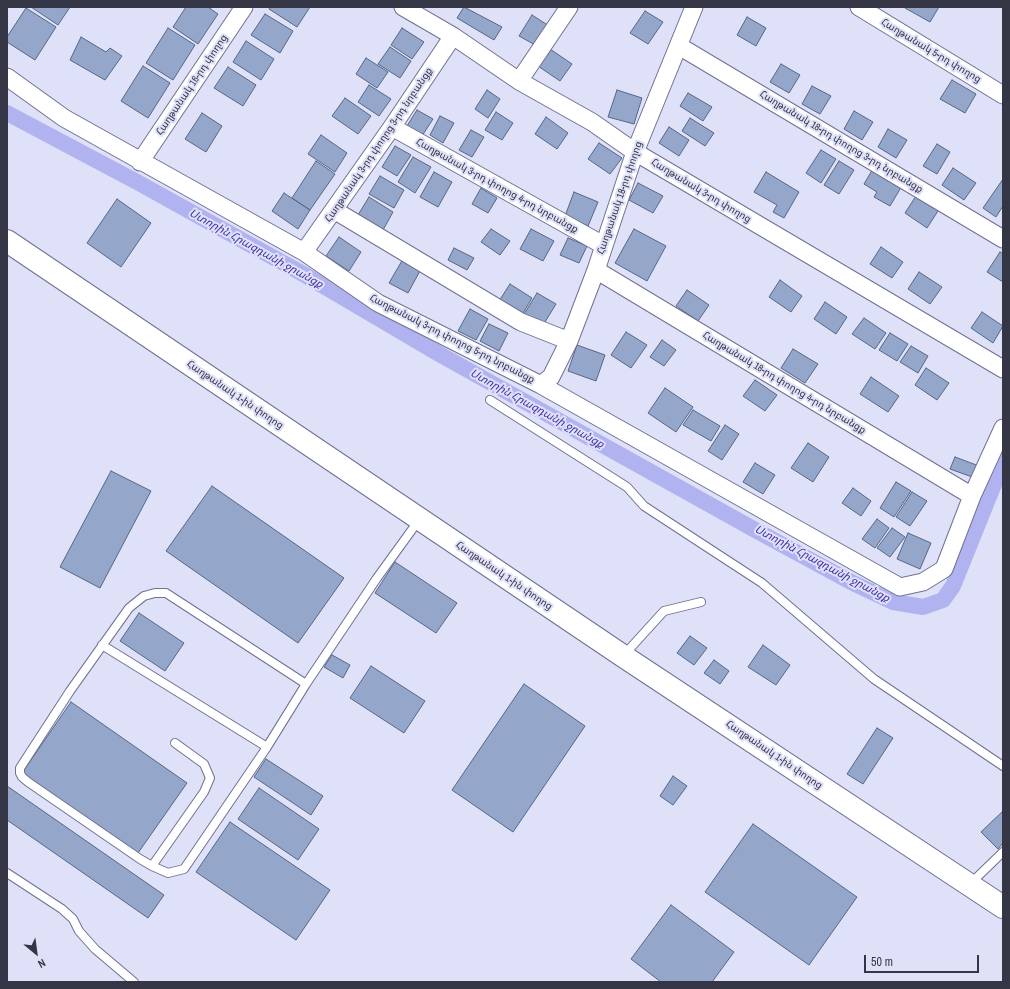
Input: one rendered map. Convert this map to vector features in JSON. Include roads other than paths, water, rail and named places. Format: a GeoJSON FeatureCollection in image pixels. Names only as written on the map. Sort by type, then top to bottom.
{"type":"FeatureCollection","features":[{"type":"Feature","properties":{"kind":"main road","name":"Հաղթանակ 1-ին փողոց"},"geometry":{"type":"LineString","coordinates":[[7,241],[623,656],[1003,907]]}},
{"type":"Feature","properties":{"kind":"street","name":"Հաղթանակ 16-րդ փողոց"},"geometry":{"type":"LineString","coordinates":[[140,162],[244,7]]}},
{"type":"Feature","properties":{"kind":"street","name":"Հաղթանակ 3-րդ փողոց"},"geometry":{"type":"LineString","coordinates":[[403,7],[453,36],[520,81],[592,122],[635,152],[1003,369]]}},
{"type":"Feature","properties":{"kind":"street"},"geometry":{"type":"LineString","coordinates":[[520,81],[569,7]]}},
{"type":"Feature","properties":{"kind":"street","name":"Հաղթանակ 18-րդ փողոց"},"geometry":{"type":"LineString","coordinates":[[541,385],[551,377],[569,341],[596,270],[635,152],[694,7]]}},
{"type":"Feature","properties":{"kind":"street","name":"Հաղթանակ 5-րդ փողոց"},"geometry":{"type":"LineString","coordinates":[[859,7],[1003,95]]}},
{"type":"Feature","properties":{"kind":"street","name":"Հաղթանակ 3-րդ փողոց 3-րդ նրբանցք"},"geometry":{"type":"LineString","coordinates":[[304,252],[392,127],[453,36]]}},
{"type":"Feature","properties":{"kind":"street","name":"Հաղթանակ 18-րդ փողոց 3-րդ նրբանցք"},"geometry":{"type":"LineString","coordinates":[[679,46],[1003,239]]}},
{"type":"Feature","properties":{"kind":"street","name":"Հաղթանակ 3-րդ փողոց 5-րդ նրբանցք"},"geometry":{"type":"LineString","coordinates":[[7,77],[64,118],[140,162],[304,252],[378,303],[541,385],[900,587],[923,582],[944,569],[972,496],[1003,428]]}},
{"type":"Feature","properties":{"kind":"street","name":"Հաղթանակ 3-րդ փողոց 4-րդ նրբանցք"},"geometry":{"type":"LineString","coordinates":[[392,127],[603,246]]}},
{"type":"Feature","properties":{"kind":"street"},"geometry":{"type":"LineString","coordinates":[[334,210],[521,322],[569,341]]}},
{"type":"Feature","properties":{"kind":"street","name":"Հաղթանակ 18-րդ փողոց 4-րդ նրբանցք"},"geometry":{"type":"LineString","coordinates":[[596,270],[972,496]]}},
{"type":"Feature","properties":{"kind":"lane"},"geometry":{"type":"LineString","coordinates":[[490,400],[627,487],[644,506],[762,583],[874,679],[1003,766]]}},
{"type":"Feature","properties":{"kind":"lane"},"geometry":{"type":"LineString","coordinates":[[306,684],[166,593],[155,593],[144,596],[129,608],[102,645],[20,768],[20,773],[28,782],[140,859],[152,866],[168,872],[184,869],[267,747],[306,684],[377,578],[420,519]]}},
{"type":"Feature","properties":{"kind":"lane"},"geometry":{"type":"LineString","coordinates":[[623,656],[664,611],[701,602]]}},
{"type":"Feature","properties":{"kind":"lane"},"geometry":{"type":"LineString","coordinates":[[102,645],[267,747]]}},
{"type":"Feature","properties":{"kind":"lane"},"geometry":{"type":"LineString","coordinates":[[152,866],[204,792],[210,778],[204,764],[175,743]]}},
{"type":"Feature","properties":{"kind":"lane"},"geometry":{"type":"LineString","coordinates":[[969,885],[1003,852]]}},
{"type":"Feature","properties":{"kind":"lane"},"geometry":{"type":"LineString","coordinates":[[7,873],[62,909],[73,919],[79,931],[96,949],[134,982]]}},
{"type":"Feature","properties":{"kind":"waterway","name":"Ստորին Հրազդանի ջրանցք"},"geometry":{"type":"LineString","coordinates":[[7,113],[137,182],[305,275],[441,355],[757,531],[851,582],[893,602],[923,607],[943,600],[953,586],[1003,462]]}}]}
